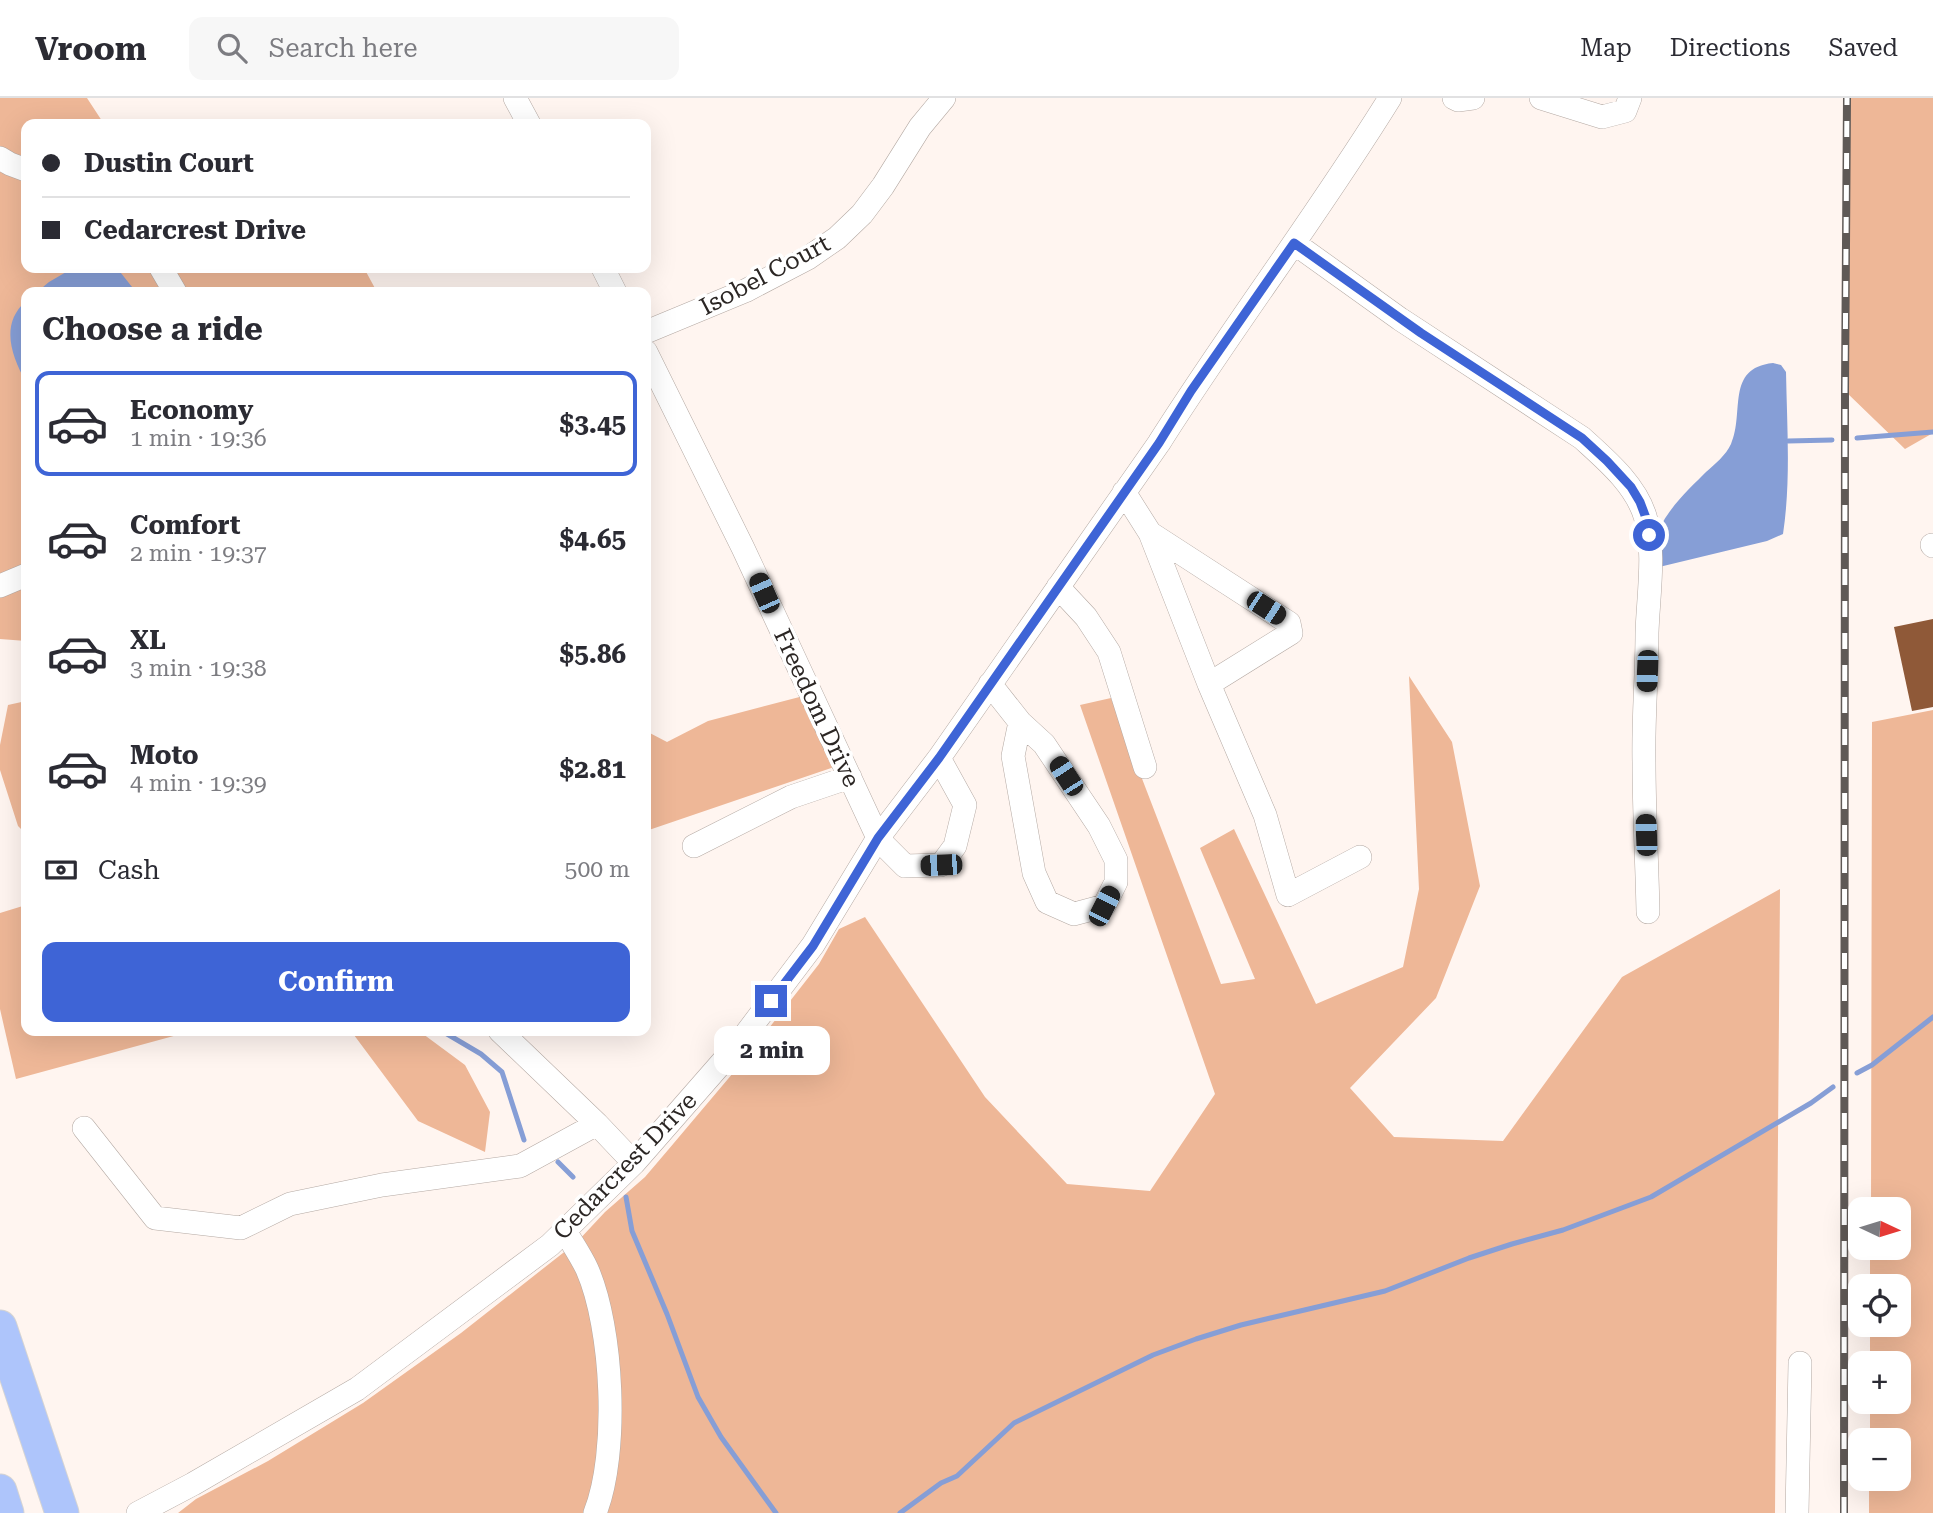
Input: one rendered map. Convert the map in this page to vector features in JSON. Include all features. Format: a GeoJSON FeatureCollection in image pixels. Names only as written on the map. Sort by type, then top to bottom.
{"type":"FeatureCollection","features":[{"type":"Feature","properties":{"kind":"highway"},"geometry":{"type":"LineString","coordinates":[[0,1327],[62,1513]]}},
{"type":"Feature","properties":{"kind":"highway"},"geometry":{"type":"LineString","coordinates":[[0,1491],[7,1513]]}},
{"type":"Feature","properties":{"kind":"street"},"geometry":{"type":"LineString","coordinates":[[515,98],[526,119]]}},
{"type":"Feature","properties":{"kind":"street","name":"Isobel Court"},"geometry":{"type":"LineString","coordinates":[[651,330],[745,291],[808,258],[837,238],[862,214],[920,127],[944,98]]}},
{"type":"Feature","properties":{"kind":"street","name":"Cedarcrest Drive"},"geometry":{"type":"LineString","coordinates":[[138,1513],[358,1389],[469,1307],[565,1231],[634,1163],[739,1043],[813,946],[878,838],[939,758],[1124,492],[1358,150],[1390,98]]}},
{"type":"Feature","properties":{"kind":"street"},"geometry":{"type":"LineString","coordinates":[[1454,98],[1473,98]]}},
{"type":"Feature","properties":{"kind":"street"},"geometry":{"type":"LineString","coordinates":[[1541,98],[1602,117],[1625,111],[1630,98]]}},
{"type":"Feature","properties":{"kind":"street"},"geometry":{"type":"LineString","coordinates":[[0,158],[21,168]]}},
{"type":"Feature","properties":{"kind":"street"},"geometry":{"type":"LineString","coordinates":[[1294,243],[1421,333],[1582,438],[1631,487],[1640,502],[1646,518],[1650,547],[1644,759],[1648,912]]}},
{"type":"Feature","properties":{"kind":"street","name":"Freedom Drive"},"geometry":{"type":"LineString","coordinates":[[651,362],[743,548],[878,838],[905,866],[941,865],[955,846],[965,805],[939,758]]}},
{"type":"Feature","properties":{"kind":"street"},"geometry":{"type":"LineString","coordinates":[[1124,492],[1150,533],[1209,684],[1265,815],[1288,895],[1360,857]]}},
{"type":"Feature","properties":{"kind":"street"},"geometry":{"type":"LineString","coordinates":[[1150,533],[1289,623],[1291,633],[1209,684]]}},
{"type":"Feature","properties":{"kind":"street"},"geometry":{"type":"LineString","coordinates":[[0,586],[21,577]]}},
{"type":"Feature","properties":{"kind":"street"},"geometry":{"type":"LineString","coordinates":[[1058,587],[1086,617],[1109,652],[1144,766]]}},
{"type":"Feature","properties":{"kind":"street"},"geometry":{"type":"LineString","coordinates":[[990,684],[1020,722],[1044,744],[1099,826],[1116,860],[1116,882],[1104,906],[1074,914],[1048,902],[1034,873],[1013,756],[1020,722]]}},
{"type":"Feature","properties":{"kind":"street"},"geometry":{"type":"LineString","coordinates":[[694,846],[791,797],[850,777]]}},
{"type":"Feature","properties":{"kind":"street"},"geometry":{"type":"LineString","coordinates":[[505,1036],[634,1163]]}},
{"type":"Feature","properties":{"kind":"street"},"geometry":{"type":"LineString","coordinates":[[84,1128],[155,1217],[241,1228],[290,1203],[382,1185],[520,1166],[597,1124]]}},
{"type":"Feature","properties":{"kind":"street"},"geometry":{"type":"LineString","coordinates":[[565,1231],[587,1268],[598,1301],[608,1370],[610,1422],[607,1457],[595,1513]]}},
{"type":"Feature","properties":{"kind":"street"},"geometry":{"type":"LineString","coordinates":[[1797,1513],[1800,1363]]}},
{"type":"Feature","properties":{"kind":"shaded area"},"geometry":{"type":"Polygon","coordinates":[[[0,98],[87,98],[101,119],[21,119],[21,273],[367,273],[374,287],[21,287],[21,641],[0,639],[0,98]]]}},
{"type":"Feature","properties":{"kind":"shaded area"},"geometry":{"type":"Polygon","coordinates":[[[1847,98],[1933,98],[1933,433],[1905,449],[1845,391],[1847,98]]]}},
{"type":"Feature","properties":{"kind":"shaded area"},"geometry":{"type":"Polygon","coordinates":[[[1409,676],[1452,742],[1480,886],[1436,998],[1350,1088],[1394,1137],[1503,1141],[1622,977],[1780,889],[1775,1513],[178,1513],[196,1499],[268,1461],[363,1403],[461,1333],[577,1242],[605,1212],[645,1177],[744,1060],[819,964],[839,929],[865,917],[985,1097],[1067,1184],[1150,1191],[1215,1094],[1080,705],[1111,698],[1221,984],[1255,979],[1200,848],[1234,829],[1316,1004],[1403,967],[1419,889],[1409,676]]]}},
{"type":"Feature","properties":{"kind":"shaded area"},"geometry":{"type":"Polygon","coordinates":[[[811,694],[843,764],[651,829],[651,734],[667,742],[708,721],[811,694]]]}},
{"type":"Feature","properties":{"kind":"shaded area"},"geometry":{"type":"Polygon","coordinates":[[[21,702],[21,829],[0,770],[0,745],[8,705],[21,702]]]}},
{"type":"Feature","properties":{"kind":"shaded area"},"geometry":{"type":"Polygon","coordinates":[[[1933,710],[1933,1513],[1869,1513],[1869,1491],[1911,1491],[1911,1428],[1870,1428],[1870,1414],[1911,1414],[1911,1351],[1870,1351],[1870,1337],[1911,1337],[1911,1274],[1870,1274],[1870,1260],[1911,1260],[1911,1197],[1871,1197],[1872,722],[1933,710]]]}},
{"type":"Feature","properties":{"kind":"shaded area"},"geometry":{"type":"Polygon","coordinates":[[[21,907],[21,1036],[174,1036],[16,1079],[0,1009],[0,913],[21,907]]]}},
{"type":"Feature","properties":{"kind":"shaded area"},"geometry":{"type":"Polygon","coordinates":[[[355,1036],[426,1036],[465,1065],[490,1112],[485,1152],[418,1121],[355,1036]]]}},
{"type":"Feature","properties":{"kind":"water"},"geometry":{"type":"Polygon","coordinates":[[[64,273],[121,273],[132,287],[43,287],[64,273]]]}},
{"type":"Feature","properties":{"kind":"water"},"geometry":{"type":"Polygon","coordinates":[[[21,307],[21,372],[11,340],[13,320],[21,307]]]}},
{"type":"Feature","properties":{"kind":"water"},"geometry":{"type":"Polygon","coordinates":[[[1773,363],[1781,365],[1786,372],[1788,474],[1783,534],[1767,541],[1655,568],[1658,535],[1665,518],[1731,444],[1742,383],[1748,373],[1773,363]]]}},
{"type":"Feature","properties":{"kind":"building"},"geometry":{"type":"Polygon","coordinates":[[[1933,619],[1933,707],[1912,711],[1894,627],[1933,619]]]}},
{"type":"Feature","properties":{"kind":"waterway"},"geometry":{"type":"LineString","coordinates":[[1857,438],[1933,432]]}},
{"type":"Feature","properties":{"kind":"waterway"},"geometry":{"type":"LineString","coordinates":[[1788,441],[1832,440]]}},
{"type":"Feature","properties":{"kind":"waterway"},"geometry":{"type":"LineString","coordinates":[[1857,1073],[1872,1065],[1933,1017]]}},
{"type":"Feature","properties":{"kind":"waterway"},"geometry":{"type":"LineString","coordinates":[[450,1036],[481,1054],[502,1072],[524,1140]]}},
{"type":"Feature","properties":{"kind":"waterway"},"geometry":{"type":"LineString","coordinates":[[900,1513],[941,1483],[957,1476],[1014,1423],[1153,1355],[1241,1325],[1385,1291],[1469,1258],[1563,1230],[1651,1197],[1811,1103],[1833,1087]]}},
{"type":"Feature","properties":{"kind":"waterway"},"geometry":{"type":"LineString","coordinates":[[558,1162],[573,1177]]}},
{"type":"Feature","properties":{"kind":"waterway"},"geometry":{"type":"LineString","coordinates":[[626,1197],[632,1231],[698,1397],[721,1437],[776,1513]]}},
{"type":"Feature","properties":{"kind":"railway"},"geometry":{"type":"LineString","coordinates":[[1844,1513],[1847,98]]}},
{"type":"Feature","properties":{"kind":"route"},"geometry":{"type":"LineString","coordinates":[[771,1001],[813,946],[878,838],[939,758],[1159,443],[1191,391],[1294,243],[1421,333],[1582,438],[1631,487],[1646,518],[1649,535]]}}]}
